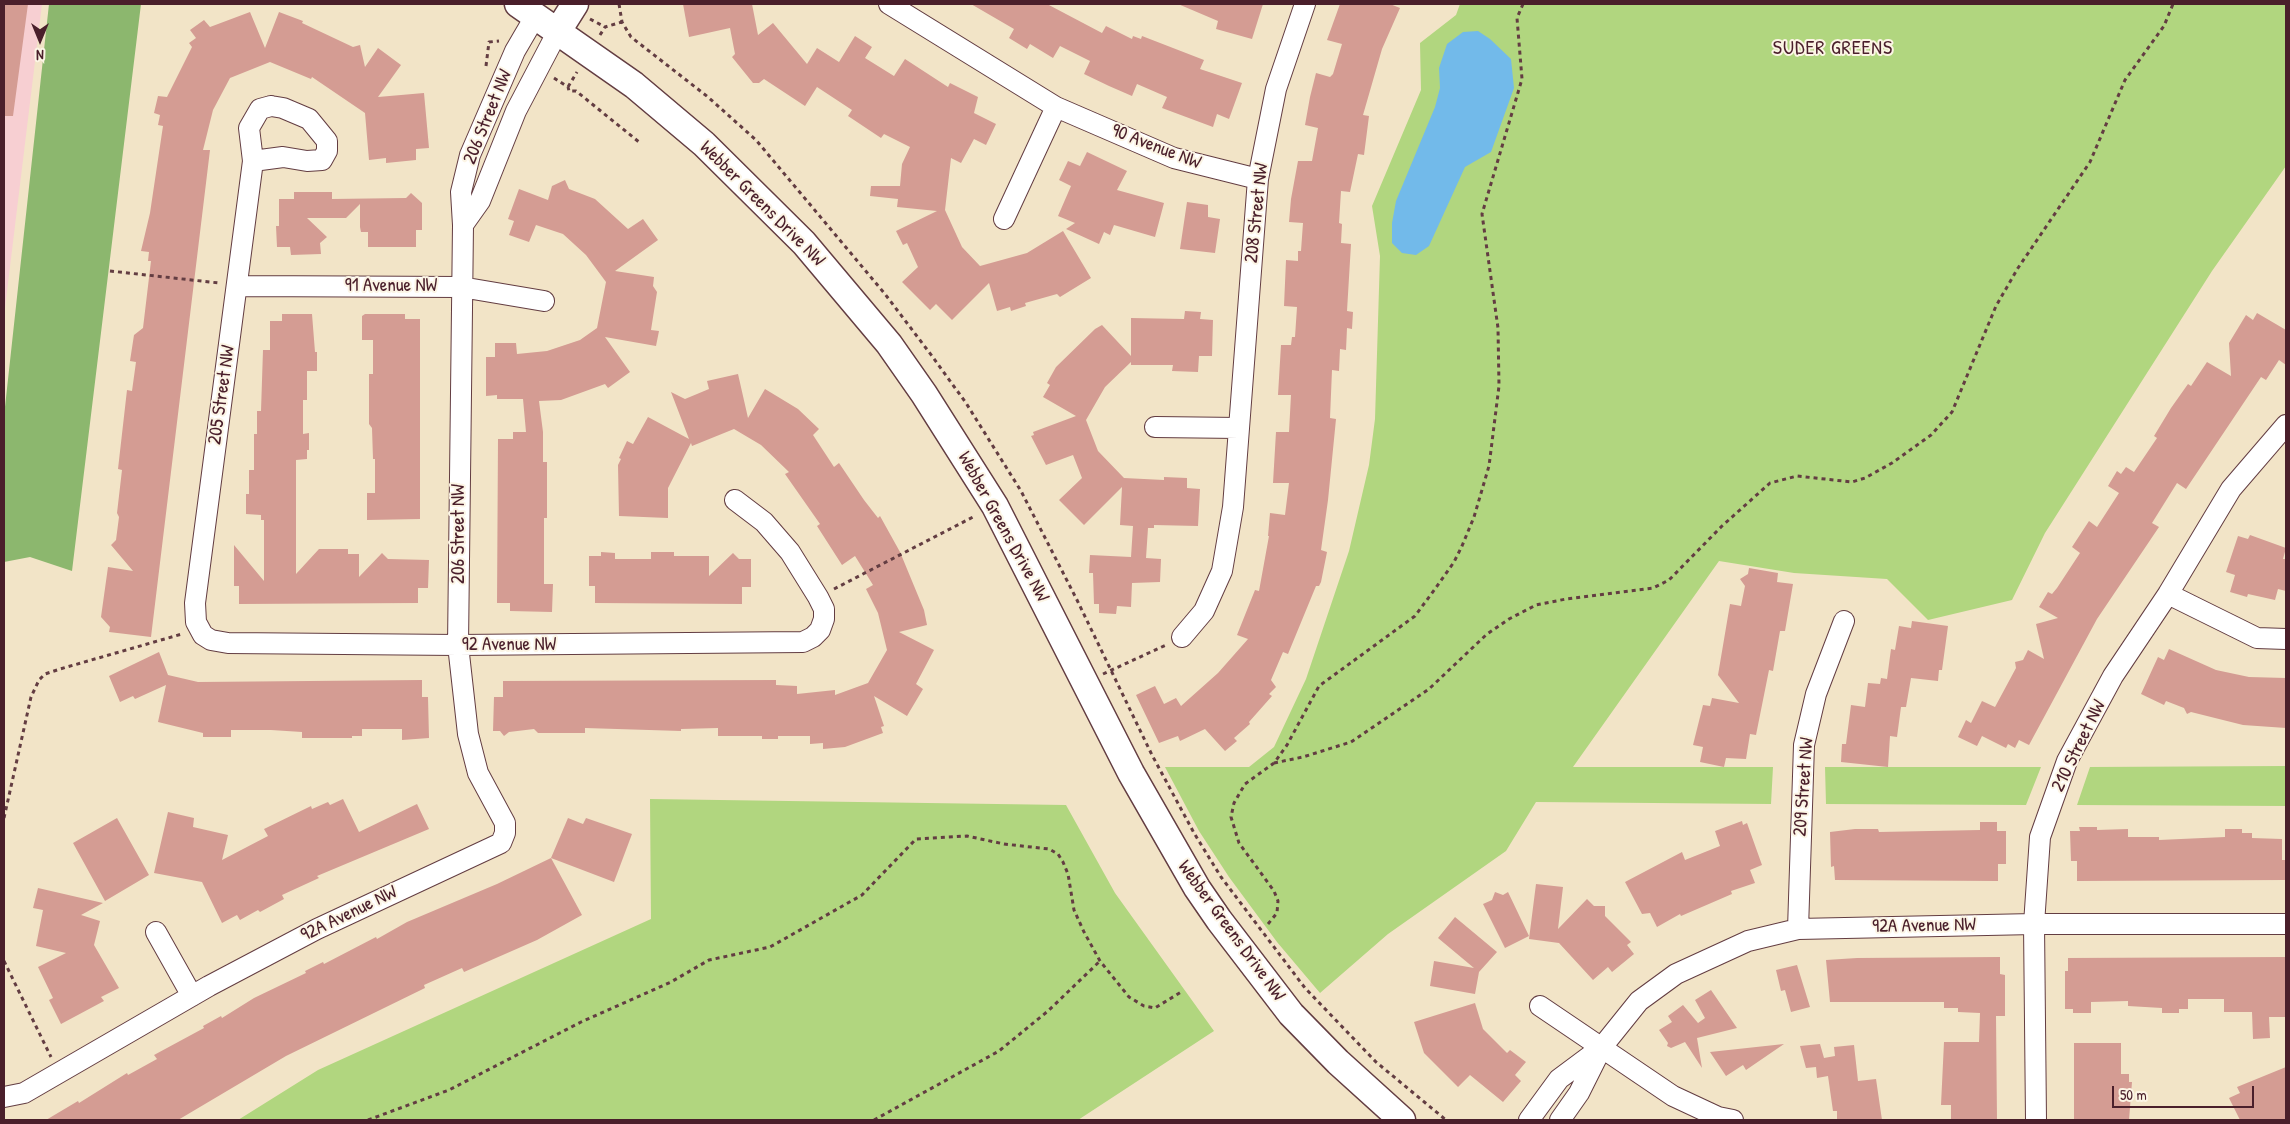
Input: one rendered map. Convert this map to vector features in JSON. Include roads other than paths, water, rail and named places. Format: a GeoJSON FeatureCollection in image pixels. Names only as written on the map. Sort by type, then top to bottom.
{"type":"FeatureCollection","features":[{"type":"Feature","properties":{"kind":"main road"},"geometry":{"type":"LineString","coordinates":[[558,31],[575,4]]}},
{"type":"Feature","properties":{"kind":"main road","name":"Webber Greens Drive NW"},"geometry":{"type":"LineString","coordinates":[[532,8],[558,31],[634,85],[704,144],[781,219],[838,281],[908,371],[981,482],[1017,548],[1162,831],[1219,920],[1291,1014],[1338,1062],[1402,1120]]}},
{"type":"Feature","properties":{"kind":"street","name":"90 Avenue NW"},"geometry":{"type":"LineString","coordinates":[[889,4],[1056,107],[1174,158],[1258,180]]}},
{"type":"Feature","properties":{"kind":"street","name":"208 Street NW"},"geometry":{"type":"LineString","coordinates":[[1182,637],[1204,610],[1222,571],[1233,507],[1258,180],[1276,89],[1304,4]]}},
{"type":"Feature","properties":{"kind":"street","name":"206 Street NW"},"geometry":{"type":"LineString","coordinates":[[505,834],[505,823],[478,773],[468,734],[458,645],[463,225],[460,192],[470,155],[532,8]]}},
{"type":"Feature","properties":{"kind":"street","name":"206 Street NW"},"geometry":{"type":"LineString","coordinates":[[463,225],[480,201],[516,111],[558,31]]}},
{"type":"Feature","properties":{"kind":"street"},"geometry":{"type":"LineString","coordinates":[[1004,219],[1056,107]]}},
{"type":"Feature","properties":{"kind":"street","name":"205 Street NW"},"geometry":{"type":"LineString","coordinates":[[198,629],[194,614],[195,603],[253,161]]}},
{"type":"Feature","properties":{"kind":"street","name":"91 Avenue NW"},"geometry":{"type":"LineString","coordinates":[[237,286],[461,287],[544,301]]}},
{"type":"Feature","properties":{"kind":"street","name":"210 Street NW"},"geometry":{"type":"LineString","coordinates":[[2036,1120],[2034,924],[2040,837],[2067,761],[2113,676],[2168,594],[2231,489],[2286,425]]}},
{"type":"Feature","properties":{"kind":"street"},"geometry":{"type":"LineString","coordinates":[[1155,427],[1239,428]]}},
{"type":"Feature","properties":{"kind":"street","name":"92 Avenue NW"},"geometry":{"type":"LineString","coordinates":[[198,629],[211,640],[228,644],[458,645],[803,642],[820,630],[824,619],[824,609],[790,552],[764,522],[735,500]]}},
{"type":"Feature","properties":{"kind":"street"},"geometry":{"type":"LineString","coordinates":[[2168,594],[2257,638],[2286,639]]}},
{"type":"Feature","properties":{"kind":"street","name":"209 Street NW"},"geometry":{"type":"LineString","coordinates":[[1798,928],[1804,746],[1816,694],[1844,621]]}},
{"type":"Feature","properties":{"kind":"street","name":"92A Avenue NW"},"geometry":{"type":"LineString","coordinates":[[4,1097],[24,1093],[192,996],[317,929],[501,843],[505,834]]}},
{"type":"Feature","properties":{"kind":"street","name":"92A Avenue NW"},"geometry":{"type":"LineString","coordinates":[[1560,1120],[1579,1093],[1602,1047],[1639,1001],[1676,974],[1748,940],[1798,928],[2034,924],[2286,924]]}},
{"type":"Feature","properties":{"kind":"street"},"geometry":{"type":"LineString","coordinates":[[156,932],[192,996]]}},
{"type":"Feature","properties":{"kind":"street"},"geometry":{"type":"LineString","coordinates":[[1540,1006],[1673,1096],[1718,1117],[1733,1120]]}},
{"type":"Feature","properties":{"kind":"street","name":"92A Avenue NW"},"geometry":{"type":"LineString","coordinates":[[1529,1120],[1559,1079],[1602,1047]]}},
{"type":"Feature","properties":{"kind":"water"},"geometry":{"type":"Polygon","coordinates":[[[1478,31],[1490,39],[1511,59],[1514,88],[1491,152],[1465,167],[1429,246],[1416,255],[1402,253],[1392,243],[1392,223],[1396,201],[1435,107],[1440,88],[1439,68],[1447,44],[1463,32],[1478,31]]]}},
{"type":"Feature","properties":{"kind":"district","name":"SUDER GREENS"},"geometry":{"type":"Point","coordinates":[1833,49]}}]}
